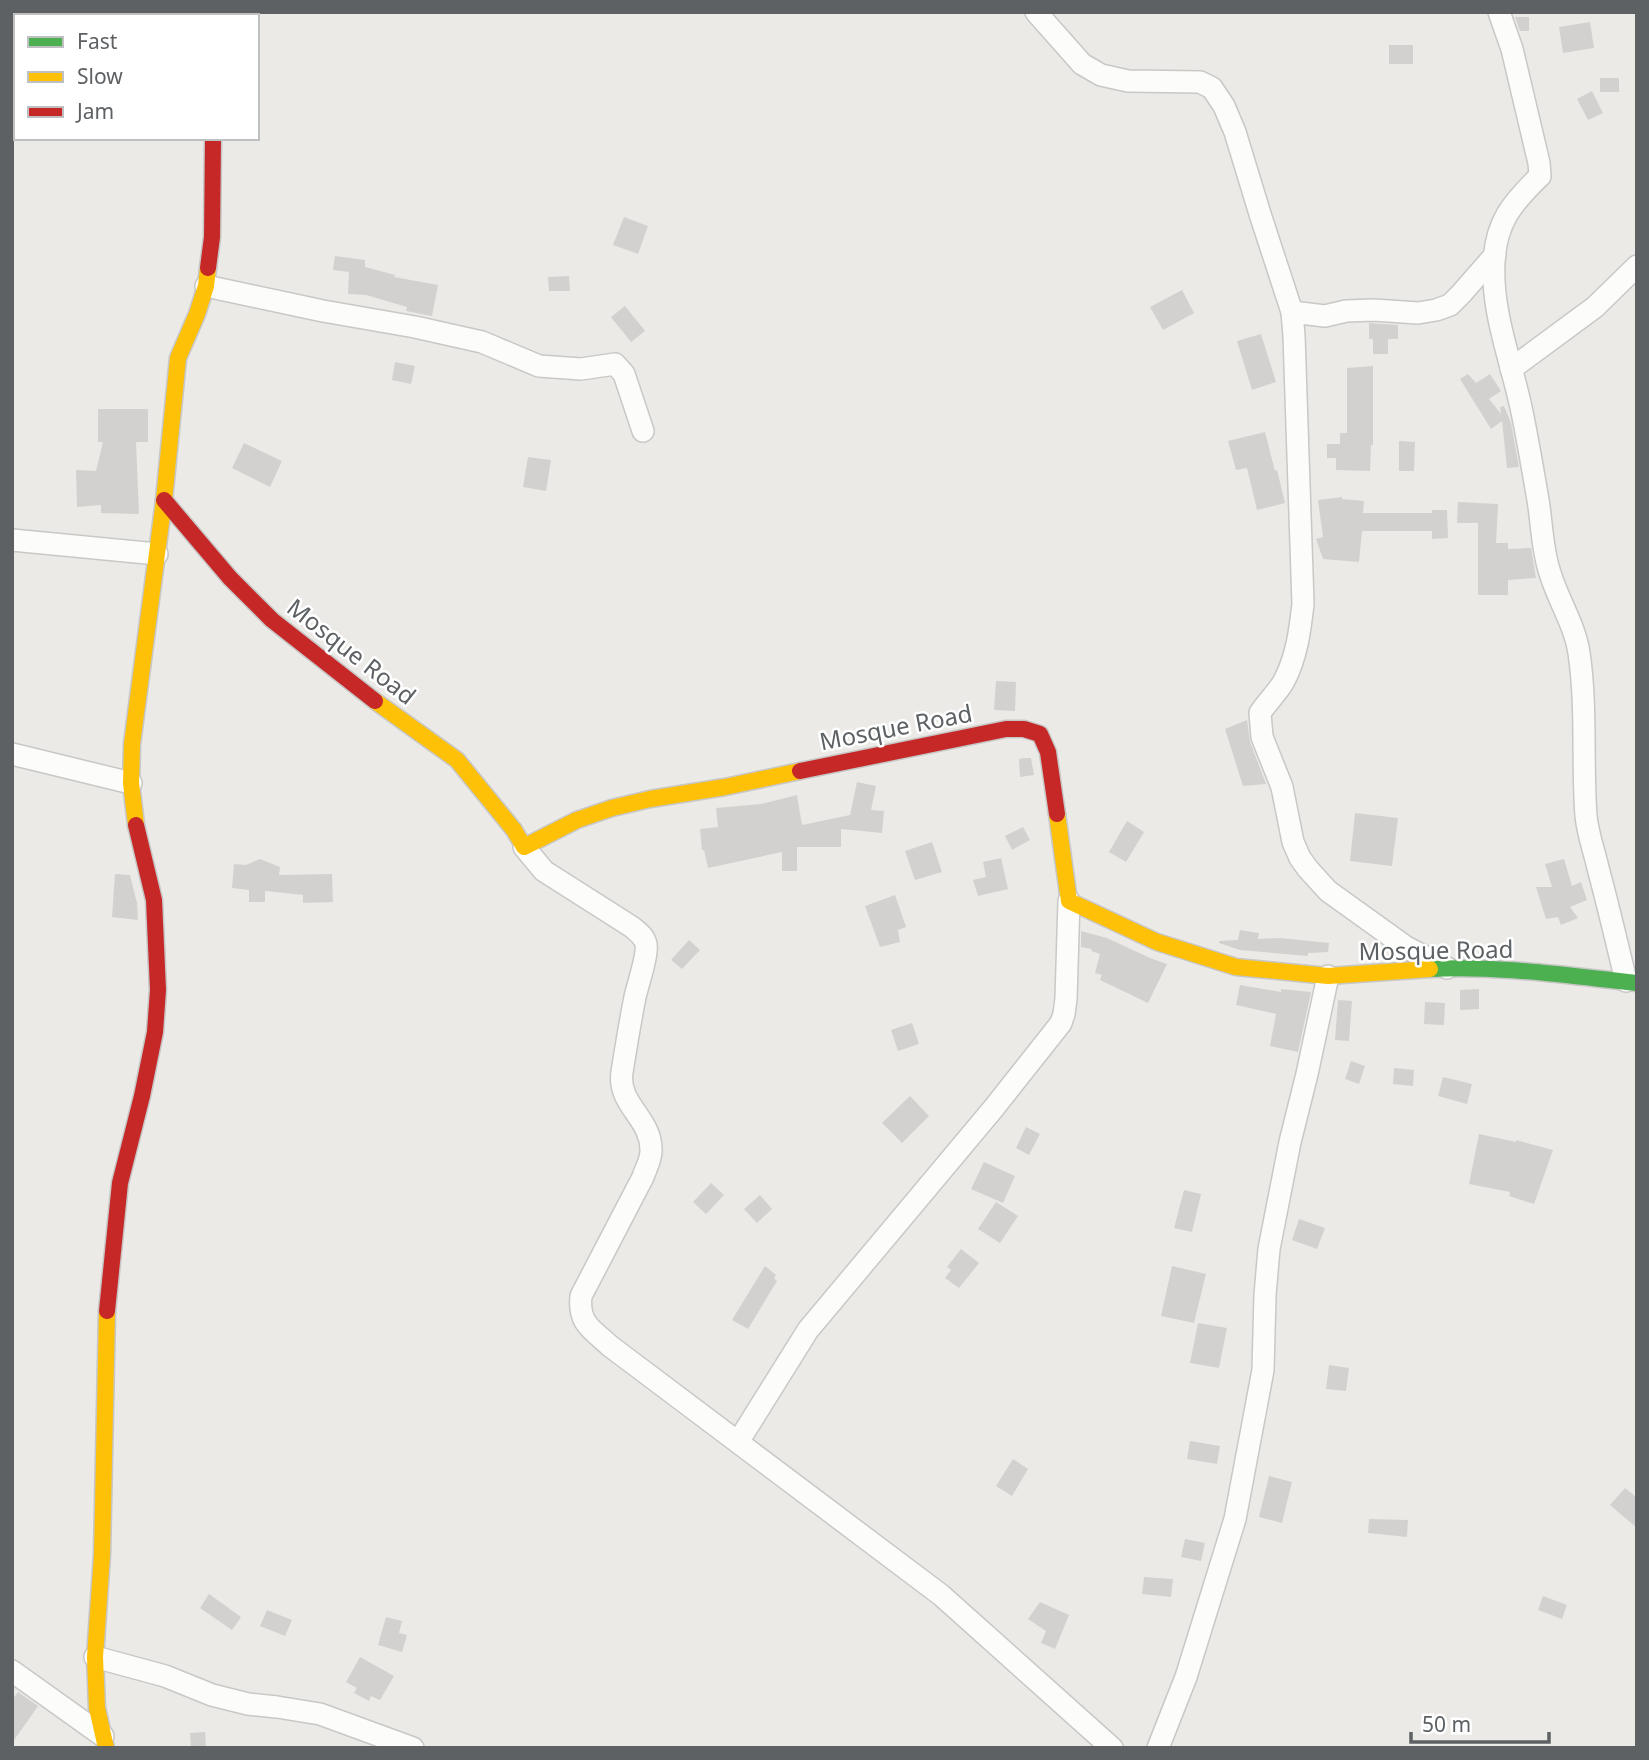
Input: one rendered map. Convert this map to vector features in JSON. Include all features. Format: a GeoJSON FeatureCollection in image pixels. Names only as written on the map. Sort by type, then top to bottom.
{"type":"FeatureCollection","features":[{"type":"Feature","properties":{"kind":"street"},"geometry":{"type":"LineString","coordinates":[[1035,12],[1082,64],[1101,75],[1128,81],[1200,82],[1212,88],[1224,106],[1235,132],[1292,312],[1295,350],[1303,604],[1300,637],[1293,660],[1283,683],[1260,713],[1262,737],[1282,787],[1293,842],[1308,869],[1328,891],[1406,947],[1449,968]]}},
{"type":"Feature","properties":{"kind":"street"},"geometry":{"type":"LineString","coordinates":[[1499,12],[1515,62],[1539,163],[1539,176],[1504,219],[1496,238],[1494,265],[1497,300],[1504,344],[1524,422],[1546,556],[1579,651],[1589,837],[1631,982]]}},
{"type":"Feature","properties":{"kind":"street"},"geometry":{"type":"LineString","coordinates":[[104,1742],[97,1708],[95,1657],[102,1555],[107,1312],[120,1183],[150,1058],[158,990],[154,900],[135,820],[131,783],[132,744],[164,500],[178,358],[206,286],[212,237],[213,140]]}},
{"type":"Feature","properties":{"kind":"street"},"geometry":{"type":"LineString","coordinates":[[1292,312],[1325,316],[1346,311],[1418,313],[1436,310],[1450,305],[1494,254]]}},
{"type":"Feature","properties":{"kind":"street"},"geometry":{"type":"LineString","coordinates":[[1511,369],[1595,307],[1637,266]]}},
{"type":"Feature","properties":{"kind":"street"},"geometry":{"type":"LineString","coordinates":[[206,286],[482,342],[539,366],[581,369],[615,364],[624,374],[643,432]]}},
{"type":"Feature","properties":{"kind":"street","name":"Mosque Road"},"geometry":{"type":"LineString","coordinates":[[164,500],[230,578],[272,620],[457,760],[514,830],[524,847],[578,819],[620,806],[1006,729],[1024,729],[1040,734],[1048,752],[1069,901],[1157,942],[1236,967],[1328,976],[1449,968],[1631,982]]}},
{"type":"Feature","properties":{"kind":"street"},"geometry":{"type":"LineString","coordinates":[[12,540],[157,554]]}},
{"type":"Feature","properties":{"kind":"street"},"geometry":{"type":"LineString","coordinates":[[12,754],[131,783]]}},
{"type":"Feature","properties":{"kind":"street"},"geometry":{"type":"LineString","coordinates":[[524,847],[544,871],[632,927],[642,935],[646,944],[621,1076],[622,1091],[644,1123],[651,1150],[643,1177],[581,1296],[581,1318],[610,1346],[941,1595],[1112,1748]]}},
{"type":"Feature","properties":{"kind":"street"},"geometry":{"type":"LineString","coordinates":[[738,1442],[808,1330],[993,1109],[1061,1023],[1066,999],[1069,901]]}},
{"type":"Feature","properties":{"kind":"street"},"geometry":{"type":"LineString","coordinates":[[1158,1748],[1186,1677],[1235,1519],[1263,1370],[1269,1249],[1328,976]]}},
{"type":"Feature","properties":{"kind":"street"},"geometry":{"type":"LineString","coordinates":[[95,1657],[165,1676],[212,1695],[248,1704],[320,1714],[413,1748]]}},
{"type":"Feature","properties":{"kind":"street"},"geometry":{"type":"LineString","coordinates":[[12,1671],[104,1742]]}},
{"type":"Feature","properties":{"kind":"building"},"geometry":{"type":"Polygon","coordinates":[[[1515,17],[1529,17],[1529,31],[1520,31],[1515,17]]]}},
{"type":"Feature","properties":{"kind":"building"},"geometry":{"type":"Polygon","coordinates":[[[1590,22],[1594,48],[1563,53],[1559,27],[1590,22]]]}},
{"type":"Feature","properties":{"kind":"building"},"geometry":{"type":"Polygon","coordinates":[[[1389,45],[1413,45],[1413,64],[1389,64],[1389,45]]]}},
{"type":"Feature","properties":{"kind":"building"},"geometry":{"type":"Polygon","coordinates":[[[1600,78],[1619,78],[1619,92],[1600,92],[1600,78]]]}},
{"type":"Feature","properties":{"kind":"building"},"geometry":{"type":"Polygon","coordinates":[[[1592,91],[1603,113],[1588,120],[1577,99],[1592,91]]]}},
{"type":"Feature","properties":{"kind":"building"},"geometry":{"type":"Polygon","coordinates":[[[624,217],[648,226],[638,254],[613,245],[624,217]]]}},
{"type":"Feature","properties":{"kind":"building"},"geometry":{"type":"Polygon","coordinates":[[[335,256],[365,260],[365,267],[395,275],[394,277],[438,285],[432,316],[406,311],[407,307],[366,295],[348,294],[349,272],[333,270],[335,256]]]}},
{"type":"Feature","properties":{"kind":"building"},"geometry":{"type":"Polygon","coordinates":[[[569,276],[570,291],[549,291],[548,277],[569,276]]]}},
{"type":"Feature","properties":{"kind":"building"},"geometry":{"type":"Polygon","coordinates":[[[1182,290],[1194,313],[1163,330],[1150,307],[1182,290]]]}},
{"type":"Feature","properties":{"kind":"building"},"geometry":{"type":"Polygon","coordinates":[[[625,306],[645,331],[631,342],[611,317],[625,306]]]}},
{"type":"Feature","properties":{"kind":"building"},"geometry":{"type":"Polygon","coordinates":[[[1369,323],[1398,325],[1398,339],[1388,339],[1388,354],[1373,354],[1369,323]]]}},
{"type":"Feature","properties":{"kind":"building"},"geometry":{"type":"Polygon","coordinates":[[[1261,334],[1276,382],[1252,390],[1237,341],[1261,334]]]}},
{"type":"Feature","properties":{"kind":"building"},"geometry":{"type":"Polygon","coordinates":[[[395,362],[415,366],[411,384],[392,380],[395,362]]]}},
{"type":"Feature","properties":{"kind":"building"},"geometry":{"type":"Polygon","coordinates":[[[1373,366],[1373,445],[1370,471],[1336,470],[1336,458],[1327,458],[1327,444],[1340,444],[1340,433],[1347,433],[1347,368],[1373,366]]]}},
{"type":"Feature","properties":{"kind":"building"},"geometry":{"type":"Polygon","coordinates":[[[1468,374],[1476,383],[1490,374],[1501,391],[1489,399],[1501,414],[1500,407],[1504,406],[1511,423],[1519,467],[1507,468],[1502,421],[1491,429],[1460,379],[1468,374]]]}},
{"type":"Feature","properties":{"kind":"building"},"geometry":{"type":"Polygon","coordinates":[[[98,409],[148,409],[148,442],[136,442],[139,514],[101,513],[101,505],[77,507],[76,470],[96,471],[103,442],[98,442],[98,409]]]}},
{"type":"Feature","properties":{"kind":"building"},"geometry":{"type":"Polygon","coordinates":[[[1265,432],[1285,503],[1257,510],[1247,468],[1236,470],[1228,441],[1265,432]]]}},
{"type":"Feature","properties":{"kind":"building"},"geometry":{"type":"Polygon","coordinates":[[[1399,441],[1415,442],[1414,471],[1399,471],[1399,441]]]}},
{"type":"Feature","properties":{"kind":"building"},"geometry":{"type":"Polygon","coordinates":[[[244,443],[282,461],[270,487],[232,468],[244,443]]]}},
{"type":"Feature","properties":{"kind":"building"},"geometry":{"type":"Polygon","coordinates":[[[528,457],[551,460],[546,491],[523,487],[528,457]]]}},
{"type":"Feature","properties":{"kind":"building"},"geometry":{"type":"Polygon","coordinates":[[[1342,497],[1364,501],[1363,513],[1432,513],[1432,510],[1447,510],[1448,538],[1432,539],[1432,531],[1362,531],[1359,562],[1323,559],[1316,539],[1323,537],[1318,500],[1342,497]]]}},
{"type":"Feature","properties":{"kind":"building"},"geometry":{"type":"Polygon","coordinates":[[[1458,502],[1498,504],[1496,543],[1508,543],[1508,549],[1531,548],[1536,578],[1508,580],[1508,595],[1478,595],[1478,523],[1457,523],[1458,502]]]}},
{"type":"Feature","properties":{"kind":"building"},"geometry":{"type":"Polygon","coordinates":[[[996,681],[1016,682],[1015,711],[994,710],[996,681]]]}},
{"type":"Feature","properties":{"kind":"building"},"geometry":{"type":"Polygon","coordinates":[[[1247,720],[1250,742],[1266,784],[1243,786],[1225,729],[1247,720]]]}},
{"type":"Feature","properties":{"kind":"building"},"geometry":{"type":"Polygon","coordinates":[[[1031,758],[1034,775],[1020,777],[1019,759],[1031,758]]]}},
{"type":"Feature","properties":{"kind":"building"},"geometry":{"type":"Polygon","coordinates":[[[857,782],[876,786],[871,810],[884,811],[882,833],[841,829],[841,847],[797,847],[797,871],[782,871],[782,852],[708,868],[702,850],[700,829],[718,827],[716,808],[761,804],[797,795],[802,825],[850,815],[857,782]]]}},
{"type":"Feature","properties":{"kind":"building"},"geometry":{"type":"Polygon","coordinates":[[[1355,813],[1398,818],[1392,866],[1350,861],[1355,813]]]}},
{"type":"Feature","properties":{"kind":"building"},"geometry":{"type":"Polygon","coordinates":[[[1127,821],[1144,832],[1126,862],[1109,852],[1127,821]]]}},
{"type":"Feature","properties":{"kind":"building"},"geometry":{"type":"Polygon","coordinates":[[[1023,827],[1030,840],[1012,850],[1005,836],[1023,827]]]}},
{"type":"Feature","properties":{"kind":"building"},"geometry":{"type":"Polygon","coordinates":[[[932,842],[942,872],[915,880],[905,851],[932,842]]]}},
{"type":"Feature","properties":{"kind":"building"},"geometry":{"type":"Polygon","coordinates":[[[1001,858],[1008,889],[978,896],[973,880],[986,877],[983,862],[1001,858]]]}},
{"type":"Feature","properties":{"kind":"building"},"geometry":{"type":"Polygon","coordinates":[[[260,859],[280,867],[279,875],[332,874],[333,902],[303,903],[303,895],[265,891],[265,902],[249,902],[249,890],[232,888],[234,864],[246,865],[260,859]]]}},
{"type":"Feature","properties":{"kind":"building"},"geometry":{"type":"Polygon","coordinates":[[[1564,859],[1572,886],[1581,882],[1587,900],[1570,907],[1578,918],[1561,925],[1558,917],[1546,919],[1536,887],[1552,887],[1545,864],[1564,859]]]}},
{"type":"Feature","properties":{"kind":"building"},"geometry":{"type":"Polygon","coordinates":[[[115,874],[130,875],[138,920],[112,917],[115,874]]]}},
{"type":"Feature","properties":{"kind":"building"},"geometry":{"type":"Polygon","coordinates":[[[895,895],[906,927],[898,930],[900,942],[880,947],[865,906],[895,895]]]}},
{"type":"Feature","properties":{"kind":"building"},"geometry":{"type":"Polygon","coordinates":[[[1240,930],[1259,933],[1258,939],[1280,938],[1329,943],[1328,952],[1308,953],[1308,956],[1240,950],[1219,943],[1238,940],[1240,930]]]}},
{"type":"Feature","properties":{"kind":"building"},"geometry":{"type":"Polygon","coordinates":[[[1081,931],[1107,938],[1167,964],[1148,1003],[1100,980],[1102,975],[1095,973],[1100,954],[1081,947],[1081,931]]]}},
{"type":"Feature","properties":{"kind":"building"},"geometry":{"type":"Polygon","coordinates":[[[689,940],[700,950],[682,969],[671,960],[689,940]]]}},
{"type":"Feature","properties":{"kind":"building"},"geometry":{"type":"Polygon","coordinates":[[[1240,985],[1281,992],[1281,989],[1311,992],[1298,1052],[1270,1046],[1276,1014],[1236,1005],[1240,985]]]}},
{"type":"Feature","properties":{"kind":"building"},"geometry":{"type":"Polygon","coordinates":[[[1479,989],[1479,1009],[1460,1010],[1460,990],[1479,989]]]}},
{"type":"Feature","properties":{"kind":"building"},"geometry":{"type":"Polygon","coordinates":[[[1338,1000],[1352,1001],[1349,1041],[1335,1040],[1338,1000]]]}},
{"type":"Feature","properties":{"kind":"building"},"geometry":{"type":"Polygon","coordinates":[[[1425,1002],[1445,1003],[1444,1025],[1424,1024],[1425,1002]]]}},
{"type":"Feature","properties":{"kind":"building"},"geometry":{"type":"Polygon","coordinates":[[[912,1023],[919,1044],[898,1051],[891,1030],[912,1023]]]}},
{"type":"Feature","properties":{"kind":"building"},"geometry":{"type":"Polygon","coordinates":[[[1351,1061],[1365,1066],[1359,1084],[1345,1079],[1351,1061]]]}},
{"type":"Feature","properties":{"kind":"building"},"geometry":{"type":"Polygon","coordinates":[[[1394,1068],[1414,1070],[1413,1086],[1393,1084],[1394,1068]]]}},
{"type":"Feature","properties":{"kind":"building"},"geometry":{"type":"Polygon","coordinates":[[[1443,1077],[1472,1084],[1467,1104],[1438,1096],[1443,1077]]]}},
{"type":"Feature","properties":{"kind":"building"},"geometry":{"type":"Polygon","coordinates":[[[910,1096],[929,1116],[902,1143],[882,1123],[910,1096]]]}},
{"type":"Feature","properties":{"kind":"building"},"geometry":{"type":"Polygon","coordinates":[[[1026,1127],[1040,1134],[1029,1155],[1016,1148],[1026,1127]]]}},
{"type":"Feature","properties":{"kind":"building"},"geometry":{"type":"Polygon","coordinates":[[[1479,1134],[1553,1150],[1534,1204],[1509,1196],[1510,1192],[1469,1184],[1479,1134]]]}},
{"type":"Feature","properties":{"kind":"building"},"geometry":{"type":"Polygon","coordinates":[[[984,1162],[1015,1176],[1003,1203],[971,1189],[984,1162]]]}},
{"type":"Feature","properties":{"kind":"building"},"geometry":{"type":"Polygon","coordinates":[[[711,1183],[724,1195],[706,1214],[693,1202],[711,1183]]]}},
{"type":"Feature","properties":{"kind":"building"},"geometry":{"type":"Polygon","coordinates":[[[1184,1190],[1201,1194],[1192,1232],[1174,1228],[1184,1190]]]}},
{"type":"Feature","properties":{"kind":"building"},"geometry":{"type":"Polygon","coordinates":[[[760,1195],[772,1209],[757,1223],[744,1209],[760,1195]]]}},
{"type":"Feature","properties":{"kind":"building"},"geometry":{"type":"Polygon","coordinates":[[[996,1202],[1018,1216],[1000,1243],[978,1229],[996,1202]]]}},
{"type":"Feature","properties":{"kind":"building"},"geometry":{"type":"Polygon","coordinates":[[[1299,1219],[1325,1228],[1317,1249],[1292,1240],[1299,1219]]]}},
{"type":"Feature","properties":{"kind":"building"},"geometry":{"type":"Polygon","coordinates":[[[961,1249],[979,1263],[959,1288],[945,1278],[951,1270],[947,1267],[961,1249]]]}},
{"type":"Feature","properties":{"kind":"building"},"geometry":{"type":"Polygon","coordinates":[[[765,1266],[776,1275],[774,1278],[777,1281],[748,1329],[732,1320],[765,1266]]]}},
{"type":"Feature","properties":{"kind":"building"},"geometry":{"type":"Polygon","coordinates":[[[1172,1266],[1206,1274],[1194,1323],[1161,1316],[1172,1266]]]}},
{"type":"Feature","properties":{"kind":"building"},"geometry":{"type":"Polygon","coordinates":[[[1198,1323],[1227,1328],[1219,1368],[1190,1363],[1198,1323]]]}},
{"type":"Feature","properties":{"kind":"building"},"geometry":{"type":"Polygon","coordinates":[[[1329,1365],[1349,1368],[1346,1391],[1326,1389],[1329,1365]]]}},
{"type":"Feature","properties":{"kind":"building"},"geometry":{"type":"Polygon","coordinates":[[[1190,1441],[1220,1446],[1217,1464],[1187,1459],[1190,1441]]]}},
{"type":"Feature","properties":{"kind":"building"},"geometry":{"type":"Polygon","coordinates":[[[1013,1459],[1028,1469],[1012,1496],[996,1486],[1013,1459]]]}},
{"type":"Feature","properties":{"kind":"building"},"geometry":{"type":"Polygon","coordinates":[[[1269,1476],[1292,1482],[1282,1523],[1259,1517],[1269,1476]]]}},
{"type":"Feature","properties":{"kind":"building"},"geometry":{"type":"Polygon","coordinates":[[[1625,1488],[1637,1498],[1637,1528],[1610,1505],[1625,1488]]]}},
{"type":"Feature","properties":{"kind":"building"},"geometry":{"type":"Polygon","coordinates":[[[1369,1519],[1408,1520],[1407,1537],[1368,1533],[1369,1519]]]}},
{"type":"Feature","properties":{"kind":"building"},"geometry":{"type":"Polygon","coordinates":[[[1185,1539],[1205,1543],[1201,1561],[1181,1557],[1185,1539]]]}},
{"type":"Feature","properties":{"kind":"building"},"geometry":{"type":"Polygon","coordinates":[[[1144,1577],[1173,1579],[1171,1597],[1142,1594],[1144,1577]]]}},
{"type":"Feature","properties":{"kind":"building"},"geometry":{"type":"Polygon","coordinates":[[[209,1594],[241,1617],[232,1630],[200,1608],[209,1594]]]}},
{"type":"Feature","properties":{"kind":"building"},"geometry":{"type":"Polygon","coordinates":[[[1543,1596],[1567,1605],[1562,1619],[1538,1610],[1543,1596]]]}},
{"type":"Feature","properties":{"kind":"building"},"geometry":{"type":"Polygon","coordinates":[[[1040,1602],[1069,1615],[1055,1649],[1041,1643],[1046,1631],[1028,1619],[1040,1602]]]}},
{"type":"Feature","properties":{"kind":"building"},"geometry":{"type":"Polygon","coordinates":[[[267,1610],[292,1620],[285,1636],[260,1626],[267,1610]]]}},
{"type":"Feature","properties":{"kind":"building"},"geometry":{"type":"Polygon","coordinates":[[[386,1617],[402,1621],[399,1633],[407,1635],[402,1652],[378,1645],[386,1617]]]}},
{"type":"Feature","properties":{"kind":"building"},"geometry":{"type":"Polygon","coordinates":[[[360,1657],[394,1676],[380,1700],[371,1696],[369,1701],[354,1693],[357,1688],[346,1682],[360,1657]]]}},
{"type":"Feature","properties":{"kind":"building"},"geometry":{"type":"Polygon","coordinates":[[[18,1692],[38,1706],[12,1743],[12,1700],[18,1692]]]}},
{"type":"Feature","properties":{"kind":"building"},"geometry":{"type":"Polygon","coordinates":[[[205,1732],[206,1748],[191,1748],[190,1733],[205,1732]]]}},
{"type":"Feature","properties":{"kind":"traffic: fast"},"geometry":{"type":"LineString","coordinates":[[1430,969],[1507,970],[1637,983]]}},
{"type":"Feature","properties":{"kind":"traffic: slow"},"geometry":{"type":"LineString","coordinates":[[136,825],[131,783],[132,744],[164,500],[178,358],[197,314],[206,286],[208,268]]}},
{"type":"Feature","properties":{"kind":"traffic: slow"},"geometry":{"type":"LineString","coordinates":[[375,701],[457,760],[514,830],[524,847],[577,820],[612,808],[800,771]]}},
{"type":"Feature","properties":{"kind":"traffic: slow"},"geometry":{"type":"LineString","coordinates":[[1057,814],[1069,901],[1157,942],[1236,967],[1328,976],[1430,969]]}},
{"type":"Feature","properties":{"kind":"traffic: slow"},"geometry":{"type":"LineString","coordinates":[[106,1748],[97,1708],[95,1657],[102,1555],[107,1311]]}},
{"type":"Feature","properties":{"kind":"traffic: jam"},"geometry":{"type":"LineString","coordinates":[[208,268],[212,237],[213,140]]}},
{"type":"Feature","properties":{"kind":"traffic: jam"},"geometry":{"type":"LineString","coordinates":[[164,500],[230,578],[272,620],[375,701]]}},
{"type":"Feature","properties":{"kind":"traffic: jam"},"geometry":{"type":"LineString","coordinates":[[800,771],[1006,729],[1024,729],[1040,734],[1048,752],[1057,814]]}},
{"type":"Feature","properties":{"kind":"traffic: jam"},"geometry":{"type":"LineString","coordinates":[[107,1311],[120,1183],[155,1032],[158,990],[154,900],[136,825]]}}]}
